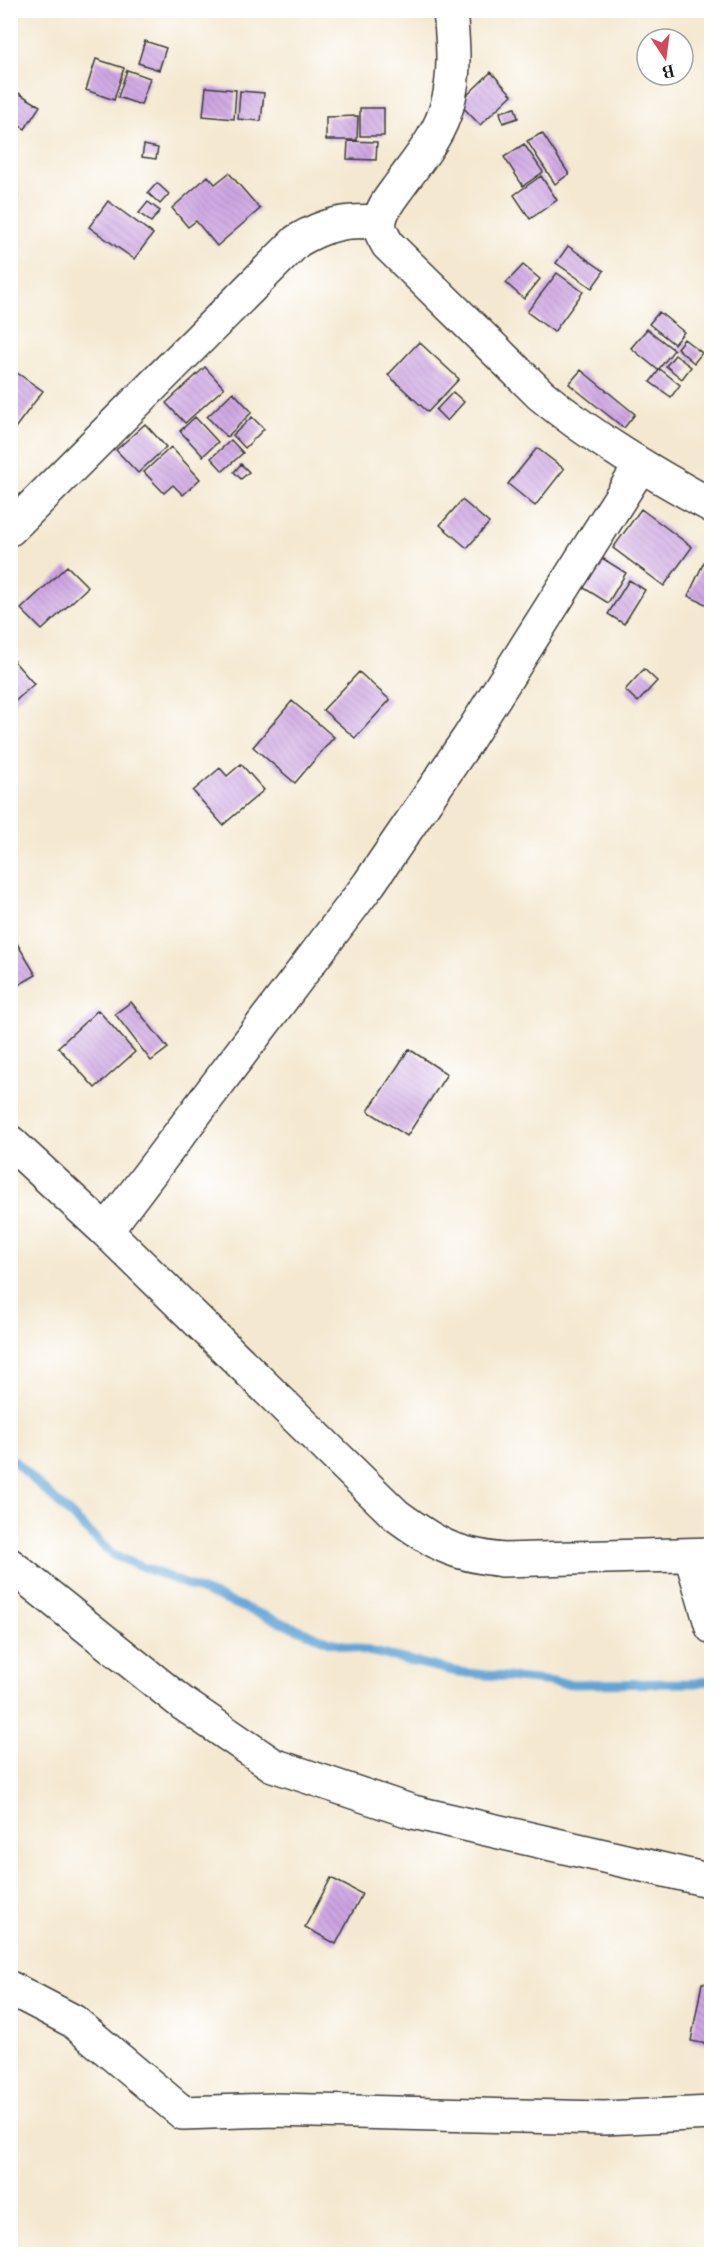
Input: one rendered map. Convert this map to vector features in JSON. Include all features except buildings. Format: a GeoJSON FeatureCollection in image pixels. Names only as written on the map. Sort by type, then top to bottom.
{"type":"FeatureCollection","features":[{"type":"Feature","properties":{"kind":"street"},"geometry":{"type":"LineString","coordinates":[[450,10],[453,67],[448,106],[440,127],[385,205],[379,222],[381,234],[388,245],[541,395],[567,416],[641,465],[711,506]]}},
{"type":"Feature","properties":{"kind":"street"},"geometry":{"type":"LineString","coordinates":[[10,528],[297,241],[316,230],[336,223],[355,220],[379,222]]}},
{"type":"Feature","properties":{"kind":"street"},"geometry":{"type":"LineString","coordinates":[[106,1231],[369,884],[468,739],[641,465]]}},
{"type":"Feature","properties":{"kind":"street"},"geometry":{"type":"LineString","coordinates":[[10,1142],[106,1231],[396,1515],[429,1539],[450,1550],[471,1556],[503,1560],[701,1555],[711,1627]]}},
{"type":"Feature","properties":{"kind":"street"},"geometry":{"type":"LineString","coordinates":[[10,1565],[182,1703],[273,1765],[413,1812],[711,1881]]}},
{"type":"Feature","properties":{"kind":"street"},"geometry":{"type":"LineString","coordinates":[[10,1988],[73,2021],[183,2113],[274,2110],[604,2118],[711,2113]]}},
{"type":"Feature","properties":{"kind":"waterway"},"geometry":{"type":"LineString","coordinates":[[10,1457],[113,1555],[330,1642],[458,1672],[573,1684],[696,1683],[712,1680]]}}]}
